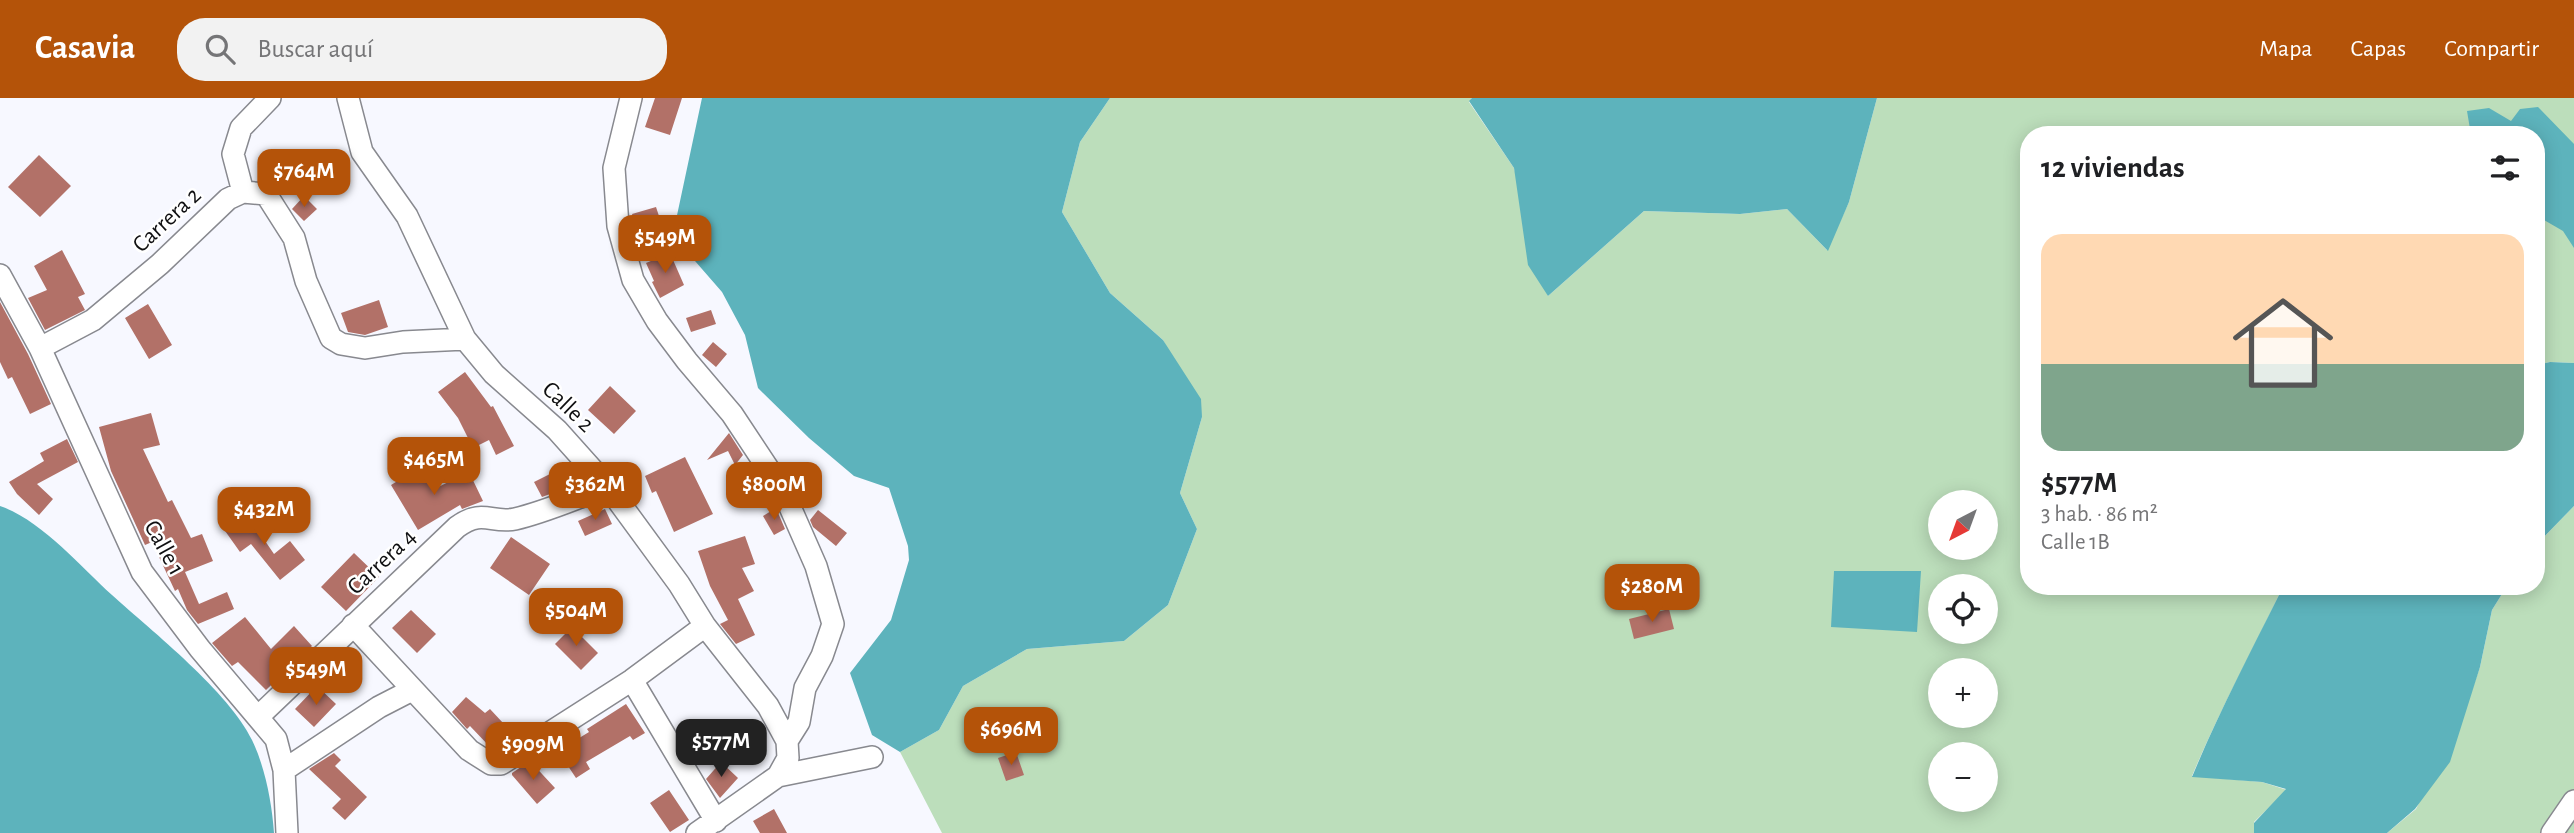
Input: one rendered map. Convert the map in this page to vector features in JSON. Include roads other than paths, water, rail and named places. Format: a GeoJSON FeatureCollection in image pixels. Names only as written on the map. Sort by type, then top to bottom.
{"type":"FeatureCollection","features":[{"type":"Feature","properties":{"kind":"street"},"geometry":{"type":"LineString","coordinates":[[270,98],[241,128],[233,154],[243,191],[265,194],[288,226],[306,281],[331,338],[341,345],[365,348],[403,342],[465,339]]}},
{"type":"Feature","properties":{"kind":"street","name":"Calle 2"},"geometry":{"type":"LineString","coordinates":[[348,98],[362,152],[407,216],[465,339],[494,374],[557,430],[608,487],[705,626],[768,706],[787,741]]}},
{"type":"Feature","properties":{"kind":"street"},"geometry":{"type":"LineString","coordinates":[[631,98],[614,168],[618,226],[633,280],[657,321],[732,414],[783,491],[816,566],[833,624],[822,656],[805,688],[799,722],[787,741],[788,758],[778,776],[697,833]]}},
{"type":"Feature","properties":{"kind":"street","name":"Carrera 2"},"geometry":{"type":"LineString","coordinates":[[40,348],[93,320],[160,264],[228,199],[243,191]]}},
{"type":"Feature","properties":{"kind":"street","name":"Calle 1"},"geometry":{"type":"LineString","coordinates":[[0,275],[40,348],[142,572],[200,649],[276,740],[284,771],[287,833]]}},
{"type":"Feature","properties":{"kind":"street","name":"Carrera 4"},"geometry":{"type":"LineString","coordinates":[[258,717],[469,518],[486,516],[512,519],[608,487]]}},
{"type":"Feature","properties":{"kind":"street"},"geometry":{"type":"LineString","coordinates":[[353,625],[469,750],[491,764],[501,764],[632,680],[705,626]]}},
{"type":"Feature","properties":{"kind":"street"},"geometry":{"type":"LineString","coordinates":[[632,680],[716,821]]}},
{"type":"Feature","properties":{"kind":"street"},"geometry":{"type":"LineString","coordinates":[[284,771],[379,707],[412,691]]}},
{"type":"Feature","properties":{"kind":"street"},"geometry":{"type":"LineString","coordinates":[[778,776],[872,758]]}},
{"type":"Feature","properties":{"kind":"street"},"geometry":{"type":"LineString","coordinates":[[2552,833],[2574,801]]}},
{"type":"Feature","properties":{"kind":"water"},"geometry":{"type":"Polygon","coordinates":[[[702,98],[1110,98],[1080,142],[1062,212],[1110,293],[1163,340],[1201,399],[1202,417],[1180,493],[1197,529],[1168,605],[1124,641],[1027,649],[963,686],[939,730],[900,752],[872,735],[850,673],[891,620],[909,560],[908,546],[889,488],[854,476],[809,438],[758,388],[745,335],[722,292],[675,238],[676,220],[702,98]]]}},
{"type":"Feature","properties":{"kind":"water"},"geometry":{"type":"Polygon","coordinates":[[[1472,98],[1877,98],[1849,202],[1828,251],[1787,209],[1740,214],[1644,211],[1548,296],[1528,265],[1514,168],[1469,101],[1472,98]]]}},
{"type":"Feature","properties":{"kind":"water"},"geometry":{"type":"Polygon","coordinates":[[[2538,107],[2574,144],[2574,248],[2563,231],[2545,221],[2545,126],[2470,126],[2467,111],[2489,108],[2511,121],[2520,109],[2538,107]]]}},
{"type":"Feature","properties":{"kind":"water"},"geometry":{"type":"Polygon","coordinates":[[[2545,363],[2574,363],[2574,506],[2545,536],[2545,363]]]}},
{"type":"Feature","properties":{"kind":"water"},"geometry":{"type":"Polygon","coordinates":[[[0,506],[30,522],[59,545],[189,663],[226,702],[257,751],[267,785],[274,833],[0,833],[0,506]]]}},
{"type":"Feature","properties":{"kind":"water"},"geometry":{"type":"Polygon","coordinates":[[[1834,571],[1921,571],[1917,632],[1831,627],[1834,571]]]}},
{"type":"Feature","properties":{"kind":"water"},"geometry":{"type":"Polygon","coordinates":[[[2279,595],[2501,595],[2492,610],[2480,667],[2450,762],[2415,809],[2387,833],[2254,833],[2254,823],[2286,789],[2262,782],[2192,777],[2279,595]]]}}]}
